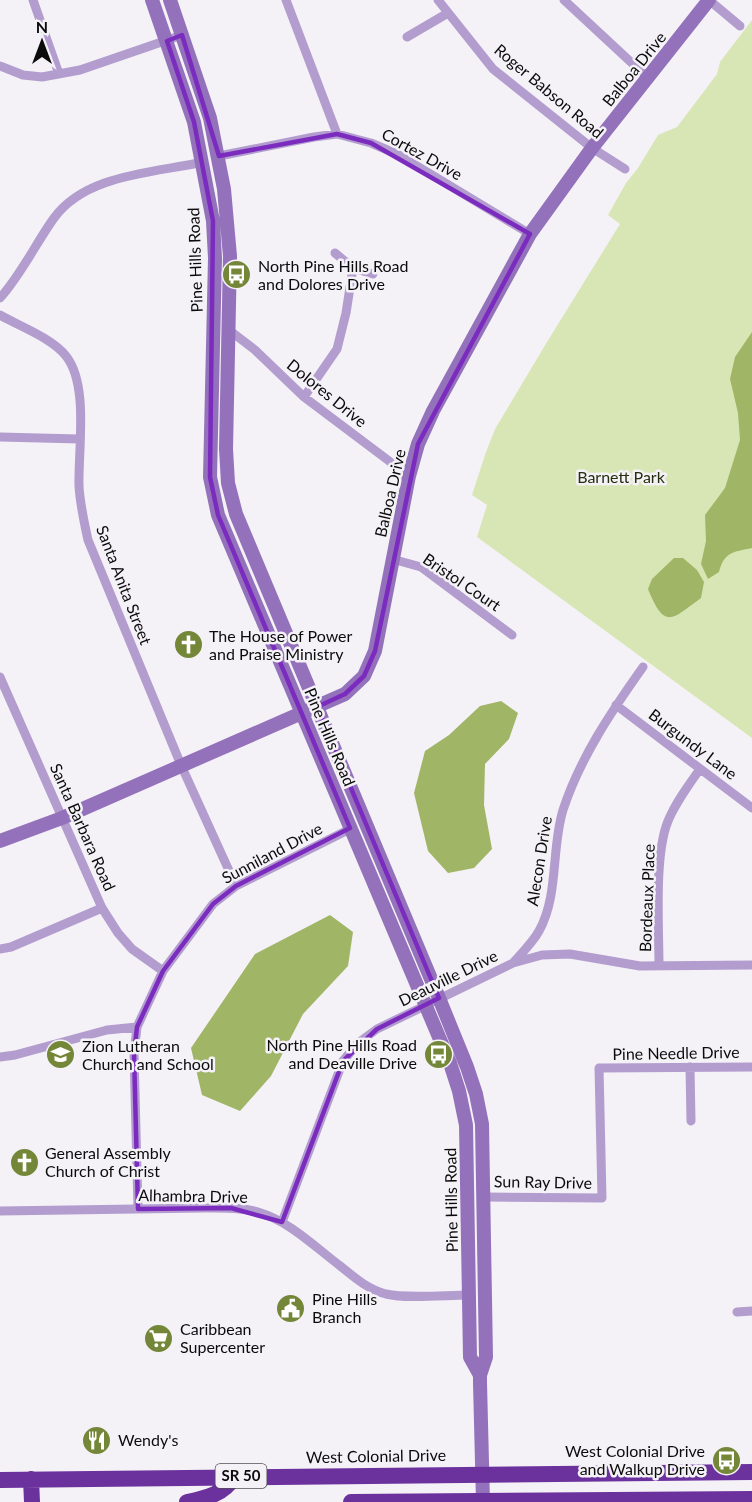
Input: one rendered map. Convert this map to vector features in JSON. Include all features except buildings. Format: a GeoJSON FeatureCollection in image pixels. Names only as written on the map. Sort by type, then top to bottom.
{"type":"FeatureCollection","features":[{"type":"Feature","properties":{"kind":"highway","name":"West Colonial Drive"},"geometry":{"type":"LineString","coordinates":[[0,1480],[482,1473],[752,1472]]}},
{"type":"Feature","properties":{"kind":"highway"},"geometry":{"type":"LineString","coordinates":[[187,1502],[221,1492],[235,1476]]}},
{"type":"Feature","properties":{"kind":"highway"},"geometry":{"type":"LineString","coordinates":[[31,1479],[32,1502]]}},
{"type":"Feature","properties":{"kind":"highway"},"geometry":{"type":"LineString","coordinates":[[734,1499],[752,1490]]}},
{"type":"Feature","properties":{"kind":"highway"},"geometry":{"type":"LineString","coordinates":[[351,1502],[752,1499]]}},
{"type":"Feature","properties":{"kind":"main road","name":"Pine Hills Road"},"geometry":{"type":"LineString","coordinates":[[152,0],[189,105],[213,220],[215,258],[210,477],[218,515],[426,1005],[459,1091],[466,1125],[468,1162],[470,1358],[480,1375]]}},
{"type":"Feature","properties":{"kind":"main road","name":"Pine Hills Road"},"geometry":{"type":"LineString","coordinates":[[170,0],[210,118],[219,156],[228,220],[229,330],[226,449],[228,483],[236,514],[439,998],[476,1094],[482,1124],[484,1197],[486,1357],[480,1375],[483,1502]]}},
{"type":"Feature","properties":{"kind":"main road","name":"Balboa Drive"},"geometry":{"type":"LineString","coordinates":[[0,841],[62,818],[345,694],[364,676],[375,651],[409,476],[418,444],[433,411],[530,234],[592,148],[709,0]]}},
{"type":"Feature","properties":{"kind":"main road"},"geometry":{"type":"LineString","coordinates":[[469,1295],[476,1305],[479,1331],[486,1343]]}},
{"type":"Feature","properties":{"kind":"street"},"geometry":{"type":"LineString","coordinates":[[33,0],[59,74]]}},
{"type":"Feature","properties":{"kind":"street"},"geometry":{"type":"LineString","coordinates":[[286,0],[337,134]]}},
{"type":"Feature","properties":{"kind":"street","name":"Roger Babson Road"},"geometry":{"type":"LineString","coordinates":[[438,0],[493,69],[592,148],[625,169]]}},
{"type":"Feature","properties":{"kind":"street"},"geometry":{"type":"LineString","coordinates":[[564,0],[648,78]]}},
{"type":"Feature","properties":{"kind":"street"},"geometry":{"type":"LineString","coordinates":[[709,0],[740,26]]}},
{"type":"Feature","properties":{"kind":"street"},"geometry":{"type":"LineString","coordinates":[[407,37],[448,13]]}},
{"type":"Feature","properties":{"kind":"street"},"geometry":{"type":"LineString","coordinates":[[0,66],[23,75],[42,77],[80,70],[182,35]]}},
{"type":"Feature","properties":{"kind":"street","name":"Cortez Drive"},"geometry":{"type":"LineString","coordinates":[[219,156],[337,134],[371,143],[399,155],[530,234]]}},
{"type":"Feature","properties":{"kind":"street"},"geometry":{"type":"LineString","coordinates":[[0,298],[56,216],[70,200],[94,185],[202,162]]}},
{"type":"Feature","properties":{"kind":"street"},"geometry":{"type":"LineString","coordinates":[[336,253],[353,268],[373,274]]}},
{"type":"Feature","properties":{"kind":"street"},"geometry":{"type":"LineString","coordinates":[[304,397],[336,349],[346,313],[353,268]]}},
{"type":"Feature","properties":{"kind":"street","name":"Santa Anita Street"},"geometry":{"type":"LineString","coordinates":[[0,315],[46,340],[66,355],[76,376],[80,401],[81,511],[88,540],[181,765],[236,886]]}},
{"type":"Feature","properties":{"kind":"street","name":"Dolores Drive"},"geometry":{"type":"LineString","coordinates":[[229,330],[255,350],[304,397],[409,476]]}},
{"type":"Feature","properties":{"kind":"street"},"geometry":{"type":"LineString","coordinates":[[0,437],[79,439]]}},
{"type":"Feature","properties":{"kind":"street","name":"Bristol Court"},"geometry":{"type":"LineString","coordinates":[[392,559],[421,567],[512,635]]}},
{"type":"Feature","properties":{"kind":"street","name":"Alecon Drive"},"geometry":{"type":"LineString","coordinates":[[513,963],[539,932],[549,909],[557,840],[563,812],[588,751],[643,667]]}},
{"type":"Feature","properties":{"kind":"street","name":"Santa Barbara Road"},"geometry":{"type":"LineString","coordinates":[[0,677],[102,908],[118,933],[132,949],[163,971]]}},
{"type":"Feature","properties":{"kind":"street","name":"Burgundy Lane"},"geometry":{"type":"LineString","coordinates":[[616,705],[752,808]]}},
{"type":"Feature","properties":{"kind":"street","name":"Bordeaux Place"},"geometry":{"type":"LineString","coordinates":[[659,966],[660,860],[663,842],[667,824],[677,802],[700,769]]}},
{"type":"Feature","properties":{"kind":"street","name":"Sunniland Drive"},"geometry":{"type":"LineString","coordinates":[[138,1209],[134,1054],[137,1027],[163,971],[213,904],[236,886],[350,828]]}},
{"type":"Feature","properties":{"kind":"street"},"geometry":{"type":"LineString","coordinates":[[0,949],[11,947],[102,908]]}},
{"type":"Feature","properties":{"kind":"street","name":"Deauville Drive"},"geometry":{"type":"LineString","coordinates":[[282,1221],[343,1061],[358,1043],[377,1029],[513,963],[542,955],[570,954],[640,966],[752,965]]}},
{"type":"Feature","properties":{"kind":"street"},"geometry":{"type":"LineString","coordinates":[[0,1057],[107,1030],[137,1027]]}},
{"type":"Feature","properties":{"kind":"street"},"geometry":{"type":"LineString","coordinates":[[690,1067],[691,1121]]}},
{"type":"Feature","properties":{"kind":"street","name":"Pine Needle Drive"},"geometry":{"type":"LineString","coordinates":[[602,1198],[599,1068],[752,1067]]}},
{"type":"Feature","properties":{"kind":"street","name":"Sun Ray Drive"},"geometry":{"type":"LineString","coordinates":[[484,1197],[602,1198]]}},
{"type":"Feature","properties":{"kind":"street","name":"Alhambra Drive"},"geometry":{"type":"LineString","coordinates":[[0,1211],[231,1208],[258,1212],[282,1221],[365,1285],[381,1292],[409,1296],[469,1295]]}},
{"type":"Feature","properties":{"kind":"street"},"geometry":{"type":"LineString","coordinates":[[737,1312],[752,1311]]}},
{"type":"Feature","properties":{"kind":"highlighted area"},"geometry":{"type":"Polygon","coordinates":[[[182,35],[219,156],[337,134],[371,143],[530,234],[418,444],[375,651],[364,676],[345,694],[317,707],[439,998],[377,1029],[343,1061],[282,1222],[231,1208],[138,1209],[134,1054],[137,1027],[163,971],[213,904],[236,886],[350,828],[218,515],[210,477],[213,221],[194,122],[167,41],[182,35]]]}},
{"type":"Feature","properties":{"kind":"green space","name":"Barnett Park"},"geometry":{"type":"Polygon","coordinates":[[[752,20],[752,738],[477,537],[487,505],[472,495],[495,429],[620,224],[608,215],[626,183],[658,135],[677,127],[717,74],[720,62],[752,20]]]}},
{"type":"Feature","properties":{"kind":"shaded area"},"geometry":{"type":"Polygon","coordinates":[[[752,332],[752,548],[730,554],[724,560],[719,572],[708,579],[701,564],[706,541],[705,515],[725,488],[740,440],[738,413],[730,379],[735,357],[752,332]]]}},
{"type":"Feature","properties":{"kind":"shaded area"},"geometry":{"type":"Polygon","coordinates":[[[674,558],[683,558],[697,570],[704,582],[701,598],[670,617],[659,611],[648,589],[652,579],[674,558]]]}},
{"type":"Feature","properties":{"kind":"shaded area"},"geometry":{"type":"Polygon","coordinates":[[[501,701],[518,713],[509,739],[485,764],[484,805],[492,849],[474,868],[448,873],[428,851],[414,793],[425,751],[449,735],[480,706],[501,701]]]}},
{"type":"Feature","properties":{"kind":"shaded area"},"geometry":{"type":"Polygon","coordinates":[[[330,915],[353,932],[348,966],[303,1014],[271,1076],[240,1111],[202,1095],[191,1048],[255,954],[330,915]]]}},
{"type":"Feature","properties":{"kind":"place","name":"North Pine Hills Road and Dolores Drive"},"geometry":{"type":"Point","coordinates":[237,275]}},
{"type":"Feature","properties":{"kind":"place","name":"The House of Power and Praise Ministry"},"geometry":{"type":"Point","coordinates":[188,645]}},
{"type":"Feature","properties":{"kind":"place","name":"North Pine Hills Road and Deaville Drive"},"geometry":{"type":"Point","coordinates":[438,1054]}},
{"type":"Feature","properties":{"kind":"place","name":"Zion Lutheran Church and School"},"geometry":{"type":"Point","coordinates":[61,1055]}},
{"type":"Feature","properties":{"kind":"place","name":"General Assembly Church of Christ"},"geometry":{"type":"Point","coordinates":[24,1162]}},
{"type":"Feature","properties":{"kind":"place","name":"Pine Hills Branch"},"geometry":{"type":"Point","coordinates":[291,1308]}},
{"type":"Feature","properties":{"kind":"place","name":"Caribbean Supercenter"},"geometry":{"type":"Point","coordinates":[159,1338]}},
{"type":"Feature","properties":{"kind":"place","name":"Wendy's"},"geometry":{"type":"Point","coordinates":[97,1440]}},
{"type":"Feature","properties":{"kind":"place","name":"West Colonial Drive and Walkup Drive"},"geometry":{"type":"Point","coordinates":[726,1460]}}]}
